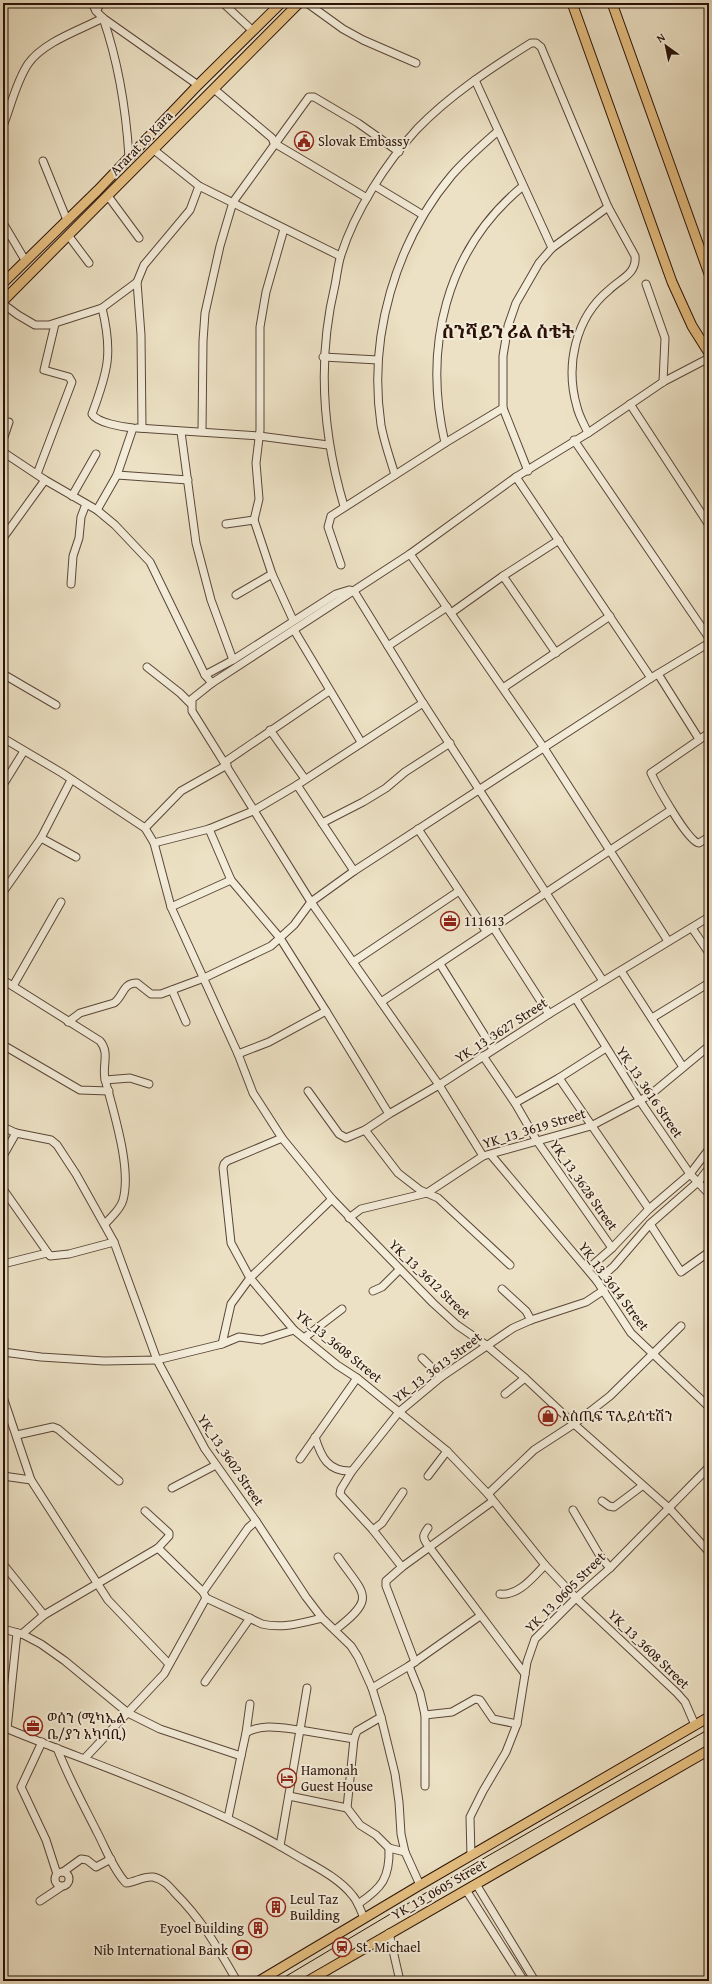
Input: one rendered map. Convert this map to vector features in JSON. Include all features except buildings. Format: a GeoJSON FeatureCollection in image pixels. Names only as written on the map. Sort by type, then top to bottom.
{"type":"FeatureCollection","features":[{"type":"Feature","properties":{"kind":"main road","name":"Ararat to Kara"},"geometry":{"type":"LineString","coordinates":[[3,303],[53,250],[299,3]]}},
{"type":"Feature","properties":{"kind":"main road"},"geometry":{"type":"LineString","coordinates":[[572,3],[672,282],[692,326],[709,353]]}},
{"type":"Feature","properties":{"kind":"main road"},"geometry":{"type":"LineString","coordinates":[[612,3],[709,274]]}},
{"type":"Feature","properties":{"kind":"main road","name":"Ararat to Kara"},"geometry":{"type":"LineString","coordinates":[[3,283],[279,5]]}},
{"type":"Feature","properties":{"kind":"main road"},"geometry":{"type":"LineString","coordinates":[[279,5],[286,16]]}},
{"type":"Feature","properties":{"kind":"main road"},"geometry":{"type":"LineString","coordinates":[[46,241],[53,250]]}},
{"type":"Feature","properties":{"kind":"main road","name":"YK_13_0605 Street"},"geometry":{"type":"LineString","coordinates":[[259,1981],[420,1885],[709,1717]]}},
{"type":"Feature","properties":{"kind":"main road","name":"YK_13_0605 Street"},"geometry":{"type":"LineString","coordinates":[[308,1981],[709,1750]]}},
{"type":"Feature","properties":{"kind":"street"},"geometry":{"type":"LineString","coordinates":[[92,3],[96,11],[103,18],[198,85]]}},
{"type":"Feature","properties":{"kind":"street"},"geometry":{"type":"LineString","coordinates":[[96,11],[101,3]]}},
{"type":"Feature","properties":{"kind":"street"},"geometry":{"type":"LineString","coordinates":[[223,3],[253,31]]}},
{"type":"Feature","properties":{"kind":"street"},"geometry":{"type":"LineString","coordinates":[[307,3],[343,29],[363,40],[416,63]]}},
{"type":"Feature","properties":{"kind":"street"},"geometry":{"type":"LineString","coordinates":[[3,126],[20,80],[33,58],[46,46],[103,18]]}},
{"type":"Feature","properties":{"kind":"street"},"geometry":{"type":"LineString","coordinates":[[103,18],[113,46],[122,90],[129,157]]}},
{"type":"Feature","properties":{"kind":"street"},"geometry":{"type":"LineString","coordinates":[[344,506],[328,444],[323,357],[328,312],[340,256],[367,198],[417,129],[455,95],[530,43],[536,43],[541,47],[608,207],[634,256],[636,264],[625,278],[608,290],[594,306],[584,320],[576,339],[572,363],[573,387],[577,407],[588,433]]}},
{"type":"Feature","properties":{"kind":"street"},"geometry":{"type":"LineString","coordinates":[[475,80],[552,248]]}},
{"type":"Feature","properties":{"kind":"street"},"geometry":{"type":"LineString","coordinates":[[214,88],[272,138],[274,143],[367,198]]}},
{"type":"Feature","properties":{"kind":"street"},"geometry":{"type":"LineString","coordinates":[[202,431],[203,341],[205,313],[220,246],[233,202],[274,143],[309,96],[314,97],[358,123],[399,152]]}},
{"type":"Feature","properties":{"kind":"street"},"geometry":{"type":"LineString","coordinates":[[395,475],[381,424],[378,360],[385,313],[394,282],[400,262],[423,215],[453,174],[474,151],[498,131]]}},
{"type":"Feature","properties":{"kind":"street"},"geometry":{"type":"LineString","coordinates":[[154,150],[199,186],[340,256]]}},
{"type":"Feature","properties":{"kind":"street"},"geometry":{"type":"LineString","coordinates":[[43,161],[67,220]]}},
{"type":"Feature","properties":{"kind":"street"},"geometry":{"type":"LineString","coordinates":[[142,428],[141,335],[137,282],[144,265],[190,210],[199,186]]}},
{"type":"Feature","properties":{"kind":"street"},"geometry":{"type":"LineString","coordinates":[[375,186],[423,215]]}},
{"type":"Feature","properties":{"kind":"street"},"geometry":{"type":"LineString","coordinates":[[444,443],[437,398],[437,349],[453,285],[465,256],[474,240],[499,208],[523,186]]}},
{"type":"Feature","properties":{"kind":"street"},"geometry":{"type":"LineString","coordinates":[[108,196],[139,238]]}},
{"type":"Feature","properties":{"kind":"street"},"geometry":{"type":"LineString","coordinates":[[528,471],[503,408],[504,356],[508,326],[516,303],[530,278],[552,248],[608,207]]}},
{"type":"Feature","properties":{"kind":"street"},"geometry":{"type":"LineString","coordinates":[[3,223],[25,260]]}},
{"type":"Feature","properties":{"kind":"street"},"geometry":{"type":"LineString","coordinates":[[284,229],[266,292],[260,327],[260,430],[256,463],[259,499],[254,520],[272,574],[293,620]]}},
{"type":"Feature","properties":{"kind":"street"},"geometry":{"type":"LineString","coordinates":[[68,235],[88,264]]}},
{"type":"Feature","properties":{"kind":"street"},"geometry":{"type":"LineString","coordinates":[[3,303],[18,315],[36,325],[42,326],[55,324],[102,308],[137,282]]}},
{"type":"Feature","properties":{"kind":"street"},"geometry":{"type":"LineString","coordinates":[[646,284],[665,338],[663,382]]}},
{"type":"Feature","properties":{"kind":"street"},"geometry":{"type":"LineString","coordinates":[[102,308],[107,329],[109,354],[104,378],[92,414],[97,418],[118,426],[133,428],[181,432],[202,431],[328,444]]}},
{"type":"Feature","properties":{"kind":"street"},"geometry":{"type":"LineString","coordinates":[[36,474],[72,382],[69,377],[46,372],[44,370],[55,324]]}},
{"type":"Feature","properties":{"kind":"street"},"geometry":{"type":"LineString","coordinates":[[323,357],[378,360]]}},
{"type":"Feature","properties":{"kind":"street"},"geometry":{"type":"LineString","coordinates":[[483,1156],[440,1085],[311,902],[253,811],[226,764],[192,711],[192,699],[212,683],[354,592],[410,554],[516,477],[528,471],[574,440],[588,433],[663,382],[709,358]]}},
{"type":"Feature","properties":{"kind":"street"},"geometry":{"type":"LineString","coordinates":[[630,404],[709,525]]}},
{"type":"Feature","properties":{"kind":"street"},"geometry":{"type":"LineString","coordinates":[[341,565],[328,527],[331,516],[344,506],[444,443],[503,408]]}},
{"type":"Feature","properties":{"kind":"street"},"geometry":{"type":"LineString","coordinates":[[3,440],[9,422]]}},
{"type":"Feature","properties":{"kind":"street"},"geometry":{"type":"LineString","coordinates":[[97,510],[117,475],[133,428]]}},
{"type":"Feature","properties":{"kind":"street"},"geometry":{"type":"LineString","coordinates":[[181,432],[196,543],[211,600],[233,660]]}},
{"type":"Feature","properties":{"kind":"street"},"geometry":{"type":"LineString","coordinates":[[574,440],[709,638]]}},
{"type":"Feature","properties":{"kind":"street"},"geometry":{"type":"LineString","coordinates":[[3,452],[44,480],[97,510],[115,525],[150,562],[205,675],[212,683]]}},
{"type":"Feature","properties":{"kind":"street"},"geometry":{"type":"LineString","coordinates":[[72,496],[96,454]]}},
{"type":"Feature","properties":{"kind":"street"},"geometry":{"type":"LineString","coordinates":[[117,475],[188,480]]}},
{"type":"Feature","properties":{"kind":"street"},"geometry":{"type":"LineString","coordinates":[[516,477],[652,678]]}},
{"type":"Feature","properties":{"kind":"street"},"geometry":{"type":"LineString","coordinates":[[3,538],[44,480]]}},
{"type":"Feature","properties":{"kind":"street"},"geometry":{"type":"LineString","coordinates":[[71,584],[73,556],[79,538],[81,517],[86,504]]}},
{"type":"Feature","properties":{"kind":"street"},"geometry":{"type":"LineString","coordinates":[[226,524],[254,520]]}},
{"type":"Feature","properties":{"kind":"street"},"geometry":{"type":"LineString","coordinates":[[388,646],[449,610],[558,540]]}},
{"type":"Feature","properties":{"kind":"street"},"geometry":{"type":"LineString","coordinates":[[410,554],[544,748],[668,941]]}},
{"type":"Feature","properties":{"kind":"street"},"geometry":{"type":"LineString","coordinates":[[236,595],[272,574]]}},
{"type":"Feature","properties":{"kind":"street"},"geometry":{"type":"LineString","coordinates":[[503,576],[556,654]]}},
{"type":"Feature","properties":{"kind":"street"},"geometry":{"type":"LineString","coordinates":[[205,675],[233,660],[293,620],[336,594],[349,590],[354,592],[545,894],[603,981]]}},
{"type":"Feature","properties":{"kind":"street"},"geometry":{"type":"LineString","coordinates":[[503,688],[556,654],[610,616]]}},
{"type":"Feature","properties":{"kind":"street"},"geometry":{"type":"LineString","coordinates":[[294,630],[329,691],[361,742]]}},
{"type":"Feature","properties":{"kind":"street"},"geometry":{"type":"LineString","coordinates":[[68,1022],[80,1014],[114,1003],[129,984],[137,983],[151,994],[155,995],[204,978],[271,946],[304,914],[311,902],[354,871],[658,674],[709,643]]}},
{"type":"Feature","properties":{"kind":"street"},"geometry":{"type":"LineString","coordinates":[[147,667],[180,693],[191,704]]}},
{"type":"Feature","properties":{"kind":"street"},"geometry":{"type":"LineString","coordinates":[[3,674],[56,705]]}},
{"type":"Feature","properties":{"kind":"street"},"geometry":{"type":"LineString","coordinates":[[658,674],[699,739]]}},
{"type":"Feature","properties":{"kind":"street"},"geometry":{"type":"LineString","coordinates":[[3,738],[145,828],[181,791],[226,764],[270,730],[329,691]]}},
{"type":"Feature","properties":{"kind":"street"},"geometry":{"type":"LineString","coordinates":[[154,843],[209,829],[253,811],[298,785],[361,742],[423,703]]}},
{"type":"Feature","properties":{"kind":"street"},"geometry":{"type":"LineString","coordinates":[[270,730],[305,779]]}},
{"type":"Feature","properties":{"kind":"street"},"geometry":{"type":"LineString","coordinates":[[709,733],[651,771],[671,810],[696,843],[709,837]]}},
{"type":"Feature","properties":{"kind":"street"},"geometry":{"type":"LineString","coordinates":[[322,823],[369,799],[386,788],[405,772],[450,743]]}},
{"type":"Feature","properties":{"kind":"street"},"geometry":{"type":"LineString","coordinates":[[3,785],[24,750]]}},
{"type":"Feature","properties":{"kind":"street"},"geometry":{"type":"LineString","coordinates":[[3,892],[41,838],[71,780]]}},
{"type":"Feature","properties":{"kind":"street"},"geometry":{"type":"LineString","coordinates":[[298,785],[354,871]]}},
{"type":"Feature","properties":{"kind":"street"},"geometry":{"type":"LineString","coordinates":[[381,1002],[440,964],[486,931],[545,894],[671,810]]}},
{"type":"Feature","properties":{"kind":"street","name":"YK_13_3612 Street"},"geometry":{"type":"LineString","coordinates":[[145,828],[154,843],[171,907],[238,1054],[253,1093],[282,1138],[332,1199],[399,1270],[457,1325],[486,1346],[524,1378],[642,1486],[670,1509],[709,1552]]}},
{"type":"Feature","properties":{"kind":"street"},"geometry":{"type":"LineString","coordinates":[[209,829],[231,880],[280,938],[389,1114]]}},
{"type":"Feature","properties":{"kind":"street"},"geometry":{"type":"LineString","coordinates":[[418,829],[486,931]]}},
{"type":"Feature","properties":{"kind":"street"},"geometry":{"type":"LineString","coordinates":[[41,838],[76,857]]}},
{"type":"Feature","properties":{"kind":"street"},"geometry":{"type":"LineString","coordinates":[[171,907],[231,880]]}},
{"type":"Feature","properties":{"kind":"street"},"geometry":{"type":"LineString","coordinates":[[353,962],[459,891]]}},
{"type":"Feature","properties":{"kind":"street"},"geometry":{"type":"LineString","coordinates":[[12,986],[61,902]]}},
{"type":"Feature","properties":{"kind":"street","name":"YK_13_3627 Street"},"geometry":{"type":"LineString","coordinates":[[308,1091],[339,1134],[346,1138],[366,1130],[389,1114],[440,1085],[493,1049],[549,1014],[709,917]]}},
{"type":"Feature","properties":{"kind":"street"},"geometry":{"type":"LineString","coordinates":[[493,927],[549,1014]]}},
{"type":"Feature","properties":{"kind":"street"},"geometry":{"type":"LineString","coordinates":[[692,928],[709,953]]}},
{"type":"Feature","properties":{"kind":"street"},"geometry":{"type":"LineString","coordinates":[[440,964],[493,1049]]}},
{"type":"Feature","properties":{"kind":"street"},"geometry":{"type":"LineString","coordinates":[[621,971],[683,1067]]}},
{"type":"Feature","properties":{"kind":"street"},"geometry":{"type":"LineString","coordinates":[[3,980],[100,1041],[105,1047],[105,1080],[109,1091],[125,1179],[123,1200],[105,1224]]}},
{"type":"Feature","properties":{"kind":"street"},"geometry":{"type":"LineString","coordinates":[[652,1018],[709,983]]}},
{"type":"Feature","properties":{"kind":"street"},"geometry":{"type":"LineString","coordinates":[[172,990],[186,1022]]}},
{"type":"Feature","properties":{"kind":"street","name":"YK_13_3616 Street"},"geometry":{"type":"LineString","coordinates":[[576,999],[640,1101],[690,1174],[709,1194]]}},
{"type":"Feature","properties":{"kind":"street"},"geometry":{"type":"LineString","coordinates":[[238,1054],[269,1042],[326,1010]]}},
{"type":"Feature","properties":{"kind":"street"},"geometry":{"type":"LineString","coordinates":[[3,1044],[80,1090],[109,1091]]}},
{"type":"Feature","properties":{"kind":"street","name":"YK_13_3619 Street"},"geometry":{"type":"LineString","coordinates":[[349,1218],[361,1209],[427,1193],[483,1156],[590,1126],[640,1101],[664,1085],[709,1046]]}},
{"type":"Feature","properties":{"kind":"street"},"geometry":{"type":"LineString","coordinates":[[515,1103],[559,1078],[606,1048]]}},
{"type":"Feature","properties":{"kind":"street","name":"YK_13_3628 Street"},"geometry":{"type":"LineString","coordinates":[[483,1056],[515,1103],[537,1142],[612,1248]]}},
{"type":"Feature","properties":{"kind":"street"},"geometry":{"type":"LineString","coordinates":[[105,1080],[130,1078],[149,1084]]}},
{"type":"Feature","properties":{"kind":"street"},"geometry":{"type":"LineString","coordinates":[[559,1078],[590,1126],[649,1209]]}},
{"type":"Feature","properties":{"kind":"street","name":"YK_13_3602 Street"},"geometry":{"type":"LineString","coordinates":[[3,1127],[16,1133],[49,1139],[57,1145],[105,1224],[114,1242],[157,1360],[181,1407],[216,1465],[322,1618],[351,1646],[372,1688],[381,1717],[395,1774],[401,1834],[405,1852],[420,1885]]}},
{"type":"Feature","properties":{"kind":"street"},"geometry":{"type":"LineString","coordinates":[[366,1130],[398,1173],[411,1184],[438,1198],[510,1265]]}},
{"type":"Feature","properties":{"kind":"street"},"geometry":{"type":"LineString","coordinates":[[3,1156],[16,1133]]}},
{"type":"Feature","properties":{"kind":"street","name":"YK_13_3608 Street"},"geometry":{"type":"LineString","coordinates":[[282,1138],[227,1160],[223,1168],[231,1243],[250,1278],[294,1330],[400,1412],[447,1451],[488,1494],[545,1565],[576,1598],[685,1702],[696,1725]]}},
{"type":"Feature","properties":{"kind":"street"},"geometry":{"type":"LineString","coordinates":[[588,1269],[612,1248],[649,1209],[690,1174],[709,1149]]}},
{"type":"Feature","properties":{"kind":"street","name":"YK_13_3614 Street"},"geometry":{"type":"LineString","coordinates":[[491,1154],[588,1269],[604,1290],[631,1333],[709,1407]]}},
{"type":"Feature","properties":{"kind":"street"},"geometry":{"type":"LineString","coordinates":[[597,1281],[614,1266],[650,1224],[698,1181],[709,1168]]}},
{"type":"Feature","properties":{"kind":"street"},"geometry":{"type":"LineString","coordinates":[[3,1189],[50,1256],[69,1254],[114,1242]]}},
{"type":"Feature","properties":{"kind":"street"},"geometry":{"type":"LineString","coordinates":[[222,1344],[232,1304],[250,1278],[332,1199]]}},
{"type":"Feature","properties":{"kind":"street"},"geometry":{"type":"LineString","coordinates":[[650,1224],[681,1272],[709,1252]]}},
{"type":"Feature","properties":{"kind":"street"},"geometry":{"type":"LineString","coordinates":[[3,1264],[47,1253]]}},
{"type":"Feature","properties":{"kind":"street"},"geometry":{"type":"LineString","coordinates":[[373,1291],[382,1287],[399,1270]]}},
{"type":"Feature","properties":{"kind":"street"},"geometry":{"type":"LineString","coordinates":[[502,1289],[526,1311],[532,1320]]}},
{"type":"Feature","properties":{"kind":"street","name":"YK_13_3613 Street"},"geometry":{"type":"LineString","coordinates":[[402,1567],[373,1530],[340,1494],[341,1489],[352,1471],[400,1412],[442,1376],[513,1328],[586,1302],[604,1290]]}},
{"type":"Feature","properties":{"kind":"street"},"geometry":{"type":"LineString","coordinates":[[304,1338],[342,1309]]}},
{"type":"Feature","properties":{"kind":"street"},"geometry":{"type":"LineString","coordinates":[[488,1494],[534,1450],[574,1424],[610,1396],[681,1326]]}},
{"type":"Feature","properties":{"kind":"street"},"geometry":{"type":"LineString","coordinates":[[3,1352],[38,1357],[104,1361],[157,1360],[222,1344],[239,1337],[262,1340],[294,1330]]}},
{"type":"Feature","properties":{"kind":"street"},"geometry":{"type":"LineString","coordinates":[[422,1358],[442,1376]]}},
{"type":"Feature","properties":{"kind":"street"},"geometry":{"type":"LineString","coordinates":[[300,1459],[357,1378]]}},
{"type":"Feature","properties":{"kind":"street"},"geometry":{"type":"LineString","coordinates":[[505,1394],[524,1378]]}},
{"type":"Feature","properties":{"kind":"street"},"geometry":{"type":"LineString","coordinates":[[3,1397],[31,1480],[99,1583],[108,1600],[169,1664]]}},
{"type":"Feature","properties":{"kind":"street"},"geometry":{"type":"LineString","coordinates":[[17,1435],[53,1427],[58,1429],[119,1481]]}},
{"type":"Feature","properties":{"kind":"street"},"geometry":{"type":"LineString","coordinates":[[315,1437],[320,1454],[326,1462],[339,1470],[352,1471]]}},
{"type":"Feature","properties":{"kind":"street"},"geometry":{"type":"LineString","coordinates":[[428,1476],[447,1451]]}},
{"type":"Feature","properties":{"kind":"street"},"geometry":{"type":"LineString","coordinates":[[172,1488],[216,1465]]}},
{"type":"Feature","properties":{"kind":"street","name":"YK_13_0605 Street"},"geometry":{"type":"LineString","coordinates":[[471,1856],[470,1817],[483,1790],[506,1752],[517,1724],[530,1649],[535,1639],[670,1509],[709,1467]]}},
{"type":"Feature","properties":{"kind":"street"},"geometry":{"type":"LineString","coordinates":[[3,1476],[31,1480]]}},
{"type":"Feature","properties":{"kind":"street"},"geometry":{"type":"LineString","coordinates":[[602,1501],[609,1506],[614,1507],[642,1486]]}},
{"type":"Feature","properties":{"kind":"street"},"geometry":{"type":"LineString","coordinates":[[373,1530],[382,1523],[403,1492]]}},
{"type":"Feature","properties":{"kind":"street"},"geometry":{"type":"LineString","coordinates":[[425,1786],[425,1715],[420,1693],[386,1586],[386,1581],[402,1567],[493,1500]]}},
{"type":"Feature","properties":{"kind":"street"},"geometry":{"type":"LineString","coordinates":[[573,1510],[600,1556],[610,1568]]}},
{"type":"Feature","properties":{"kind":"street"},"geometry":{"type":"LineString","coordinates":[[145,1511],[169,1532],[169,1536],[158,1548],[44,1615],[20,1633],[5,1728],[85,1758],[228,1818],[331,1876],[353,1896],[364,1918]]}},
{"type":"Feature","properties":{"kind":"street"},"geometry":{"type":"LineString","coordinates":[[85,1758],[164,1674],[204,1595],[248,1528],[256,1521]]}},
{"type":"Feature","properties":{"kind":"street"},"geometry":{"type":"LineString","coordinates":[[428,1528],[423,1538],[525,1674]]}},
{"type":"Feature","properties":{"kind":"street"},"geometry":{"type":"LineString","coordinates":[[158,1548],[204,1595],[250,1618],[271,1626],[285,1626],[322,1618]]}},
{"type":"Feature","properties":{"kind":"street"},"geometry":{"type":"LineString","coordinates":[[335,1630],[356,1612],[363,1598],[360,1586],[338,1557]]}},
{"type":"Feature","properties":{"kind":"street"},"geometry":{"type":"LineString","coordinates":[[3,1564],[44,1615]]}},
{"type":"Feature","properties":{"kind":"street"},"geometry":{"type":"LineString","coordinates":[[500,1594],[508,1595],[522,1587],[545,1565]]}},
{"type":"Feature","properties":{"kind":"street"},"geometry":{"type":"LineString","coordinates":[[372,1688],[410,1665],[480,1616]]}},
{"type":"Feature","properties":{"kind":"street"},"geometry":{"type":"LineString","coordinates":[[205,1682],[250,1618]]}},
{"type":"Feature","properties":{"kind":"street"},"geometry":{"type":"LineString","coordinates":[[3,1629],[20,1633],[41,1644],[65,1661],[128,1713],[160,1729],[241,1756]]}},
{"type":"Feature","properties":{"kind":"street"},"geometry":{"type":"LineString","coordinates":[[280,1846],[306,1688]]}},
{"type":"Feature","properties":{"kind":"street"},"geometry":{"type":"LineString","coordinates":[[425,1715],[452,1712],[476,1699],[480,1700],[493,1719],[517,1724]]}},
{"type":"Feature","properties":{"kind":"street"},"geometry":{"type":"LineString","coordinates":[[228,1818],[246,1733],[250,1704]]}},
{"type":"Feature","properties":{"kind":"street"},"geometry":{"type":"LineString","coordinates":[[346,1808],[354,1739],[357,1731],[381,1717]]}},
{"type":"Feature","properties":{"kind":"street"},"geometry":{"type":"LineString","coordinates":[[246,1733],[252,1729],[267,1727],[300,1730],[354,1739]]}},
{"type":"Feature","properties":{"kind":"street"},"geometry":{"type":"LineString","coordinates":[[42,1742],[21,1787],[60,1873]]}},
{"type":"Feature","properties":{"kind":"street"},"geometry":{"type":"LineString","coordinates":[[57,1748],[66,1770],[111,1859],[126,1883],[141,1878],[152,1877],[167,1884],[203,1923],[237,1981]]}},
{"type":"Feature","properties":{"kind":"street"},"geometry":{"type":"LineString","coordinates":[[289,1796],[346,1808],[360,1825],[376,1836],[389,1848],[405,1852]]}},
{"type":"Feature","properties":{"kind":"street"},"geometry":{"type":"LineString","coordinates":[[358,1904],[377,1891],[383,1883],[389,1860],[389,1848]]}},
{"type":"Feature","properties":{"kind":"street"},"geometry":{"type":"LineString","coordinates":[[61,1886],[56,1883],[55,1877],[81,1859],[87,1860],[96,1867],[111,1859]]}},
{"type":"Feature","properties":{"kind":"street"},"geometry":{"type":"LineString","coordinates":[[40,1901],[69,1881],[68,1875],[60,1873]]}},
{"type":"Feature","properties":{"kind":"street"},"geometry":{"type":"LineString","coordinates":[[476,1884],[534,1981]]}},
{"type":"Feature","properties":{"kind":"street"},"geometry":{"type":"LineString","coordinates":[[466,1890],[524,1981]]}},
{"type":"Feature","properties":{"kind":"street"},"geometry":{"type":"LineString","coordinates":[[389,1934],[400,1981]]}},
{"type":"Feature","properties":{"kind":"tram line"},"geometry":{"type":"LineString","coordinates":[[278,1981],[486,1857],[709,1729]]}},
{"type":"Feature","properties":{"kind":"place","name":"Slovak Embassy"},"geometry":{"type":"Point","coordinates":[304,141]}},
{"type":"Feature","properties":{"kind":"place","name":"111613"},"geometry":{"type":"Point","coordinates":[450,921]}},
{"type":"Feature","properties":{"kind":"place","name":"እስጢፍ ፕሌይስቴሽን"},"geometry":{"type":"Point","coordinates":[548,1416]}},
{"type":"Feature","properties":{"kind":"place","name":"ወሰን (ሚካኤል ቤ/ያን አካባቢ)"},"geometry":{"type":"Point","coordinates":[33,1726]}},
{"type":"Feature","properties":{"kind":"place","name":"Hamonah Guest House"},"geometry":{"type":"Point","coordinates":[287,1778]}},
{"type":"Feature","properties":{"kind":"place","name":"Leul Taz Building"},"geometry":{"type":"Point","coordinates":[276,1907]}},
{"type":"Feature","properties":{"kind":"place","name":"Eyoel Building"},"geometry":{"type":"Point","coordinates":[258,1928]}},
{"type":"Feature","properties":{"kind":"place","name":"St. Michael"},"geometry":{"type":"Point","coordinates":[342,1947]}},
{"type":"Feature","properties":{"kind":"place","name":"Nib International Bank"},"geometry":{"type":"Point","coordinates":[242,1950]}},
{"type":"Feature","properties":{"kind":"district","name":"ስንሻይን ሪል ስቴት"},"geometry":{"type":"Point","coordinates":[508,332]}}]}
